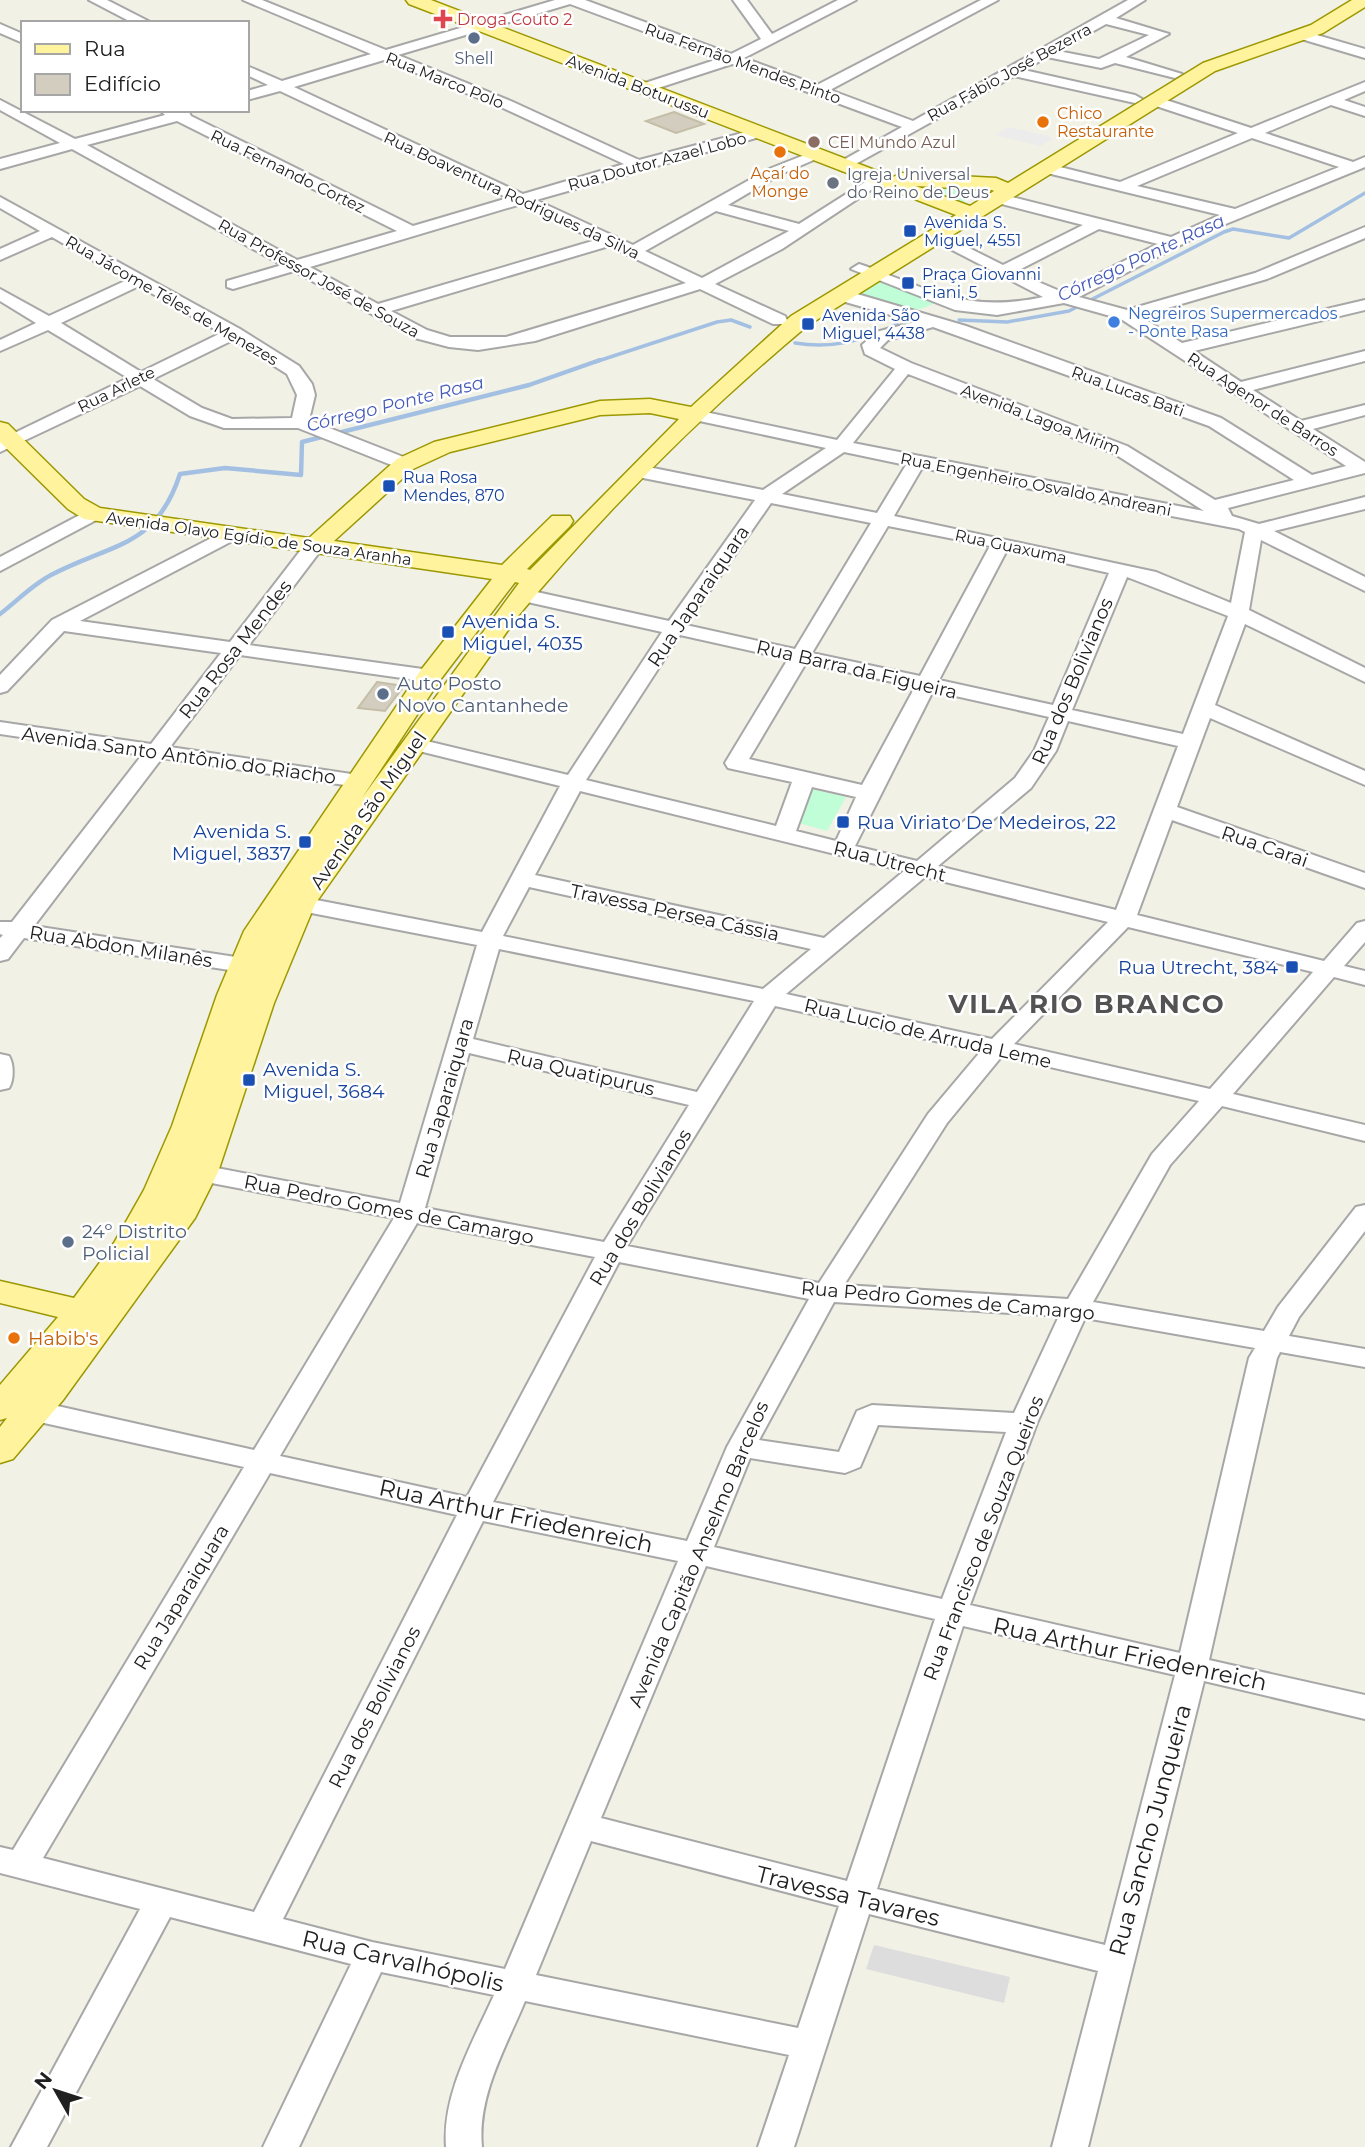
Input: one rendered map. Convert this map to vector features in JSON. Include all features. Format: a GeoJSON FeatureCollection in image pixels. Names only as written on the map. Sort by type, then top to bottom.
{"type":"FeatureCollection","features":[{"type":"Feature","properties":{"kind":"main road","name":"Avenida Boturussu"},"geometry":{"type":"LineString","coordinates":[[415,0],[860,172],[918,186],[1002,192]]}},
{"type":"Feature","properties":{"kind":"main road","name":"Avenida São Miguel"},"geometry":{"type":"LineString","coordinates":[[1002,192],[1135,99],[1175,75],[1209,56],[1293,28],[1342,0]]}},
{"type":"Feature","properties":{"kind":"main road","name":"Avenida São Miguel"},"geometry":{"type":"LineString","coordinates":[[0,1450],[35,1411],[94,1314],[161,1192],[192,1114],[242,965],[265,921],[430,676],[638,471],[687,412],[774,341],[841,295],[868,272],[965,212],[1048,169],[1219,62],[1303,35],[1364,0]]}},
{"type":"Feature","properties":{"kind":"main road","name":"Avenida Boturussu"},"geometry":{"type":"LineString","coordinates":[[918,186],[965,212]]}},
{"type":"Feature","properties":{"kind":"main road","name":"Avenida São Miguel"},"geometry":{"type":"LineString","coordinates":[[0,1408],[94,1314],[173,1228],[201,1173],[260,996],[279,946],[301,904],[414,744],[514,593],[779,320],[937,238],[965,212]]}},
{"type":"Feature","properties":{"kind":"main road","name":"Rua Rosa Mendes"},"geometry":{"type":"LineString","coordinates":[[314,546],[405,464],[475,437],[589,410],[633,406],[687,412]]}},
{"type":"Feature","properties":{"kind":"main road","name":"Avenida Olavo Egídio de Souza Aranha"},"geometry":{"type":"LineString","coordinates":[[5,438],[76,504],[93,514],[314,546],[514,593]]}},
{"type":"Feature","properties":{"kind":"main road"},"geometry":{"type":"LineString","coordinates":[[242,965],[259,972],[260,996]]}},
{"type":"Feature","properties":{"kind":"main road"},"geometry":{"type":"LineString","coordinates":[[0,1292],[94,1314]]}},
{"type":"Feature","properties":{"kind":"street"},"geometry":{"type":"LineString","coordinates":[[96,0],[141,21]]}},
{"type":"Feature","properties":{"kind":"street","name":"Rua Marco Polo"},"geometry":{"type":"LineString","coordinates":[[250,0],[508,105],[639,165]]}},
{"type":"Feature","properties":{"kind":"street"},"geometry":{"type":"LineString","coordinates":[[248,96],[570,0]]}},
{"type":"Feature","properties":{"kind":"street","name":"Rua Fernão Mendes Pinto"},"geometry":{"type":"LineString","coordinates":[[570,0],[914,126]]}},
{"type":"Feature","properties":{"kind":"street"},"geometry":{"type":"LineString","coordinates":[[740,0],[770,41]]}},
{"type":"Feature","properties":{"kind":"street"},"geometry":{"type":"LineString","coordinates":[[819,90],[991,0]]}},
{"type":"Feature","properties":{"kind":"street","name":"Rua Fábio José Bezerra"},"geometry":{"type":"LineString","coordinates":[[800,229],[914,126],[1138,0]]}},
{"type":"Feature","properties":{"kind":"street"},"geometry":{"type":"LineString","coordinates":[[644,88],[732,59],[844,1]]}},
{"type":"Feature","properties":{"kind":"street"},"geometry":{"type":"LineString","coordinates":[[1044,52],[1095,64],[1116,59],[1163,34],[1104,19]]}},
{"type":"Feature","properties":{"kind":"street"},"geometry":{"type":"LineString","coordinates":[[0,28],[21,38]]}},
{"type":"Feature","properties":{"kind":"street"},"geometry":{"type":"LineString","coordinates":[[1303,35],[1363,52]]}},
{"type":"Feature","properties":{"kind":"street"},"geometry":{"type":"LineString","coordinates":[[1116,59],[1175,75]]}},
{"type":"Feature","properties":{"kind":"street","name":"Rua Boaventura Rodrigues da Silva"},"geometry":{"type":"LineString","coordinates":[[248,70],[779,320]]}},
{"type":"Feature","properties":{"kind":"street"},"geometry":{"type":"LineString","coordinates":[[1011,71],[1135,99]]}},
{"type":"Feature","properties":{"kind":"street"},"geometry":{"type":"LineString","coordinates":[[1124,187],[1365,86]]}},
{"type":"Feature","properties":{"kind":"street"},"geometry":{"type":"LineString","coordinates":[[1330,100],[1365,112]]}},
{"type":"Feature","properties":{"kind":"street"},"geometry":{"type":"LineString","coordinates":[[1155,101],[1359,164]]}},
{"type":"Feature","properties":{"kind":"street","name":"Rua Professor José de Souza"},"geometry":{"type":"LineString","coordinates":[[0,104],[437,341],[482,346],[503,344],[681,286],[699,284],[726,273],[800,229]]}},
{"type":"Feature","properties":{"kind":"street"},"geometry":{"type":"LineString","coordinates":[[0,164],[76,145],[172,113]]}},
{"type":"Feature","properties":{"kind":"street","name":"Rua Fernando Cortez"},"geometry":{"type":"LineString","coordinates":[[172,113],[410,231]]}},
{"type":"Feature","properties":{"kind":"street","name":"Rua Doutor Azael Lobo"},"geometry":{"type":"LineString","coordinates":[[233,284],[639,165],[758,133]]}},
{"type":"Feature","properties":{"kind":"street"},"geometry":{"type":"LineString","coordinates":[[632,252],[774,172],[817,155]]}},
{"type":"Feature","properties":{"kind":"street"},"geometry":{"type":"LineString","coordinates":[[868,272],[949,303],[997,310],[1067,299],[1171,242],[1359,164]]}},
{"type":"Feature","properties":{"kind":"street"},"geometry":{"type":"LineString","coordinates":[[1048,169],[1239,215]]}},
{"type":"Feature","properties":{"kind":"street"},"geometry":{"type":"LineString","coordinates":[[1002,192],[1098,223],[1171,242]]}},
{"type":"Feature","properties":{"kind":"street","name":"Rua Jácome Téles de Menezes"},"geometry":{"type":"LineString","coordinates":[[0,202],[234,333],[293,370],[303,384],[306,395],[300,424]]}},
{"type":"Feature","properties":{"kind":"street"},"geometry":{"type":"LineString","coordinates":[[715,206],[800,229]]}},
{"type":"Feature","properties":{"kind":"street"},"geometry":{"type":"LineString","coordinates":[[1004,271],[1098,223]]}},
{"type":"Feature","properties":{"kind":"street"},"geometry":{"type":"LineString","coordinates":[[0,255],[53,231]]}},
{"type":"Feature","properties":{"kind":"street"},"geometry":{"type":"LineString","coordinates":[[1127,315],[1261,276],[1365,232]]}},
{"type":"Feature","properties":{"kind":"street","name":"Rua Agenor de Barros"},"geometry":{"type":"LineString","coordinates":[[937,238],[1043,292],[1127,315],[1363,468]]}},
{"type":"Feature","properties":{"kind":"street"},"geometry":{"type":"LineString","coordinates":[[376,310],[609,241]]}},
{"type":"Feature","properties":{"kind":"street"},"geometry":{"type":"LineString","coordinates":[[0,346],[139,280]]}},
{"type":"Feature","properties":{"kind":"street"},"geometry":{"type":"LineString","coordinates":[[0,294],[138,378],[213,419],[265,426],[300,424],[405,464]]}},
{"type":"Feature","properties":{"kind":"street","name":"Rua Lucas Bati"},"geometry":{"type":"LineString","coordinates":[[841,295],[927,320],[1215,422],[1310,482]]}},
{"type":"Feature","properties":{"kind":"street"},"geometry":{"type":"LineString","coordinates":[[927,320],[949,303]]}},
{"type":"Feature","properties":{"kind":"street"},"geometry":{"type":"LineString","coordinates":[[1180,349],[1365,305]]}},
{"type":"Feature","properties":{"kind":"street","name":"Avenida Lagoa Mirim"},"geometry":{"type":"LineString","coordinates":[[927,320],[882,336],[871,345],[871,350],[905,367],[1121,450],[1211,507],[1251,527]]}},
{"type":"Feature","properties":{"kind":"street","name":"Rua Arlete"},"geometry":{"type":"LineString","coordinates":[[5,438],[234,333]]}},
{"type":"Feature","properties":{"kind":"street"},"geometry":{"type":"LineString","coordinates":[[1239,388],[1365,356]]}},
{"type":"Feature","properties":{"kind":"street","name":"Rua Japaraiquara"},"geometry":{"type":"LineString","coordinates":[[10,1863],[262,1461],[410,1213],[490,939],[572,785],[675,627],[767,496],[841,446],[905,367]]}},
{"type":"Feature","properties":{"kind":"street"},"geometry":{"type":"LineString","coordinates":[[1298,427],[1365,410]]}},
{"type":"Feature","properties":{"kind":"street","name":"Rua Engenheiro Osvaldo Andreani"},"geometry":{"type":"LineString","coordinates":[[687,412],[917,462],[1251,527],[1365,585]]}},
{"type":"Feature","properties":{"kind":"street"},"geometry":{"type":"LineString","coordinates":[[869,793],[736,763],[917,462]]}},
{"type":"Feature","properties":{"kind":"street"},"geometry":{"type":"LineString","coordinates":[[1211,507],[1363,468]]}},
{"type":"Feature","properties":{"kind":"street","name":"Rua Guaxuma"},"geometry":{"type":"LineString","coordinates":[[638,471],[1120,569],[1162,581],[1239,613],[1365,676]]}},
{"type":"Feature","properties":{"kind":"street"},"geometry":{"type":"LineString","coordinates":[[1251,527],[1365,503]]}},
{"type":"Feature","properties":{"kind":"street"},"geometry":{"type":"LineString","coordinates":[[0,565],[93,514]]}},
{"type":"Feature","properties":{"kind":"street","name":"Avenida Capitão Anselmo Barcelos"},"geometry":{"type":"LineString","coordinates":[[464,2147],[462,2137],[467,2108],[514,1987],[741,1447],[769,1390],[826,1293],[937,1119],[996,1048],[1124,918],[1239,613],[1251,527]]}},
{"type":"Feature","properties":{"kind":"street"},"geometry":{"type":"LineString","coordinates":[[0,687],[59,624],[229,535]]}},
{"type":"Feature","properties":{"kind":"street"},"geometry":{"type":"LineString","coordinates":[[843,849],[869,793],[1001,543]]}},
{"type":"Feature","properties":{"kind":"street","name":"Rua Rosa Mendes"},"geometry":{"type":"LineString","coordinates":[[0,954],[9,928],[156,751],[314,546]]}},
{"type":"Feature","properties":{"kind":"street","name":"Rua dos Bolivianos"},"geometry":{"type":"LineString","coordinates":[[262,1928],[475,1509],[611,1251],[768,997],[1023,783],[1045,751],[1120,569]]}},
{"type":"Feature","properties":{"kind":"street","name":"Rua Barra da Figueira"},"geometry":{"type":"LineString","coordinates":[[514,593],[1191,742]]}},
{"type":"Feature","properties":{"kind":"street"},"geometry":{"type":"LineString","coordinates":[[59,624],[430,676]]}},
{"type":"Feature","properties":{"kind":"street"},"geometry":{"type":"LineString","coordinates":[[1204,708],[1365,779]]}},
{"type":"Feature","properties":{"kind":"street","name":"Avenida Santo Antônio do Riacho"},"geometry":{"type":"LineString","coordinates":[[0,728],[358,781]]}},
{"type":"Feature","properties":{"kind":"street","name":"Rua Utrecht"},"geometry":{"type":"LineString","coordinates":[[414,744],[1365,978]]}},
{"type":"Feature","properties":{"kind":"street"},"geometry":{"type":"LineString","coordinates":[[784,835],[804,779]]}},
{"type":"Feature","properties":{"kind":"street","name":"Rua Carai"},"geometry":{"type":"LineString","coordinates":[[1166,810],[1365,881]]}},
{"type":"Feature","properties":{"kind":"street","name":"Travessa Persea Cássia"},"geometry":{"type":"LineString","coordinates":[[523,879],[827,946]]}},
{"type":"Feature","properties":{"kind":"street","name":"Rua Lucio de Arruda Leme"},"geometry":{"type":"LineString","coordinates":[[301,904],[490,939],[768,997],[1365,1133]]}},
{"type":"Feature","properties":{"kind":"street","name":"Rua Abdon Milanês"},"geometry":{"type":"LineString","coordinates":[[9,928],[242,965]]}},
{"type":"Feature","properties":{"kind":"street","name":"Rua Francisco de Souza Queiros"},"geometry":{"type":"LineString","coordinates":[[776,2147],[951,1615],[1023,1423],[1076,1308],[1154,1171],[1214,1097],[1365,928]]}},
{"type":"Feature","properties":{"kind":"street","name":"Rua Quatipurus"},"geometry":{"type":"LineString","coordinates":[[459,1043],[703,1101]]}},
{"type":"Feature","properties":{"kind":"street"},"geometry":{"type":"LineString","coordinates":[[0,1061],[0,1083]]}},
{"type":"Feature","properties":{"kind":"street","name":"Rua Pedro Gomes de Camargo"},"geometry":{"type":"LineString","coordinates":[[201,1173],[826,1293],[1076,1308],[1365,1358]]}},
{"type":"Feature","properties":{"kind":"street","name":"Rua Sancho Junqueira"},"geometry":{"type":"LineString","coordinates":[[1070,2147],[1192,1667],[1255,1388],[1269,1342],[1365,1213]]}},
{"type":"Feature","properties":{"kind":"street","name":"Rua Arthur Friedenreich"},"geometry":{"type":"LineString","coordinates":[[35,1411],[475,1509],[698,1554],[951,1615],[1365,1707]]}},
{"type":"Feature","properties":{"kind":"street"},"geometry":{"type":"LineString","coordinates":[[741,1447],[845,1463],[850,1460],[867,1418],[872,1415],[1023,1423]]}},
{"type":"Feature","properties":{"kind":"street","name":"Travessa Tavares"},"geometry":{"type":"LineString","coordinates":[[581,1826],[1116,1961]]}},
{"type":"Feature","properties":{"kind":"street","name":"Rua Carvalhópolis"},"geometry":{"type":"LineString","coordinates":[[10,1863],[372,1956],[514,1987],[810,2045]]}},
{"type":"Feature","properties":{"kind":"street"},"geometry":{"type":"LineString","coordinates":[[29,2147],[161,1902]]}},
{"type":"Feature","properties":{"kind":"street"},"geometry":{"type":"LineString","coordinates":[[281,2147],[372,1956]]}},
{"type":"Feature","properties":{"kind":"shaded area"},"geometry":{"type":"Polygon","coordinates":[[[1008,127],[1049,136],[1052,139],[1040,146],[995,135],[1008,127]]]}},
{"type":"Feature","properties":{"kind":"shaded area"},"geometry":{"type":"Polygon","coordinates":[[[874,1945],[1010,1977],[1004,2003],[866,1969],[874,1945]]]}},
{"type":"Feature","properties":{"kind":"green space"},"geometry":{"type":"Polygon","coordinates":[[[923,183],[990,185],[955,207],[911,186],[923,183]]]}},
{"type":"Feature","properties":{"kind":"green space"},"geometry":{"type":"Polygon","coordinates":[[[883,280],[937,301],[927,307],[907,310],[852,296],[883,280]]]}},
{"type":"Feature","properties":{"kind":"green space"},"geometry":{"type":"Polygon","coordinates":[[[803,787],[846,797],[827,831],[792,821],[803,787]]]}},
{"type":"Feature","properties":{"kind":"building"},"geometry":{"type":"Polygon","coordinates":[[[674,112],[704,124],[676,133],[646,121],[674,112]]]}},
{"type":"Feature","properties":{"kind":"building","name":"Auto Posto Novo Cantanhede"},"geometry":{"type":"Polygon","coordinates":[[[377,682],[404,686],[385,711],[358,708],[377,682]]]}},
{"type":"Feature","properties":{"kind":"waterway","name":"Córrego Ponte Rasa"},"geometry":{"type":"LineString","coordinates":[[959,320],[1007,322],[1069,311],[1224,232],[1233,229],[1289,238],[1365,193]]}},
{"type":"Feature","properties":{"kind":"waterway","name":"Córrego Ponte Rasa"},"geometry":{"type":"LineString","coordinates":[[595,362],[717,322],[731,320],[750,327]]}},
{"type":"Feature","properties":{"kind":"waterway","name":"Córrego Ponte Rasa"},"geometry":{"type":"LineString","coordinates":[[795,343],[822,345],[848,342],[897,324]]}},
{"type":"Feature","properties":{"kind":"waterway","name":"Córrego Ponte Rasa"},"geometry":{"type":"LineString","coordinates":[[0,614],[44,579],[145,530],[170,498],[180,474],[225,468],[301,475],[302,442],[529,385],[600,360]]}},
{"type":"Feature","properties":{"kind":"place","name":"Droga Couto 2"},"geometry":{"type":"Point","coordinates":[443,19]}},
{"type":"Feature","properties":{"kind":"place","name":"Shell"},"geometry":{"type":"Point","coordinates":[474,38]}},
{"type":"Feature","properties":{"kind":"place","name":"Chico Restaurante"},"geometry":{"type":"Point","coordinates":[1043,122]}},
{"type":"Feature","properties":{"kind":"place","name":"CEI Mundo Azul"},"geometry":{"type":"Point","coordinates":[814,142]}},
{"type":"Feature","properties":{"kind":"place","name":"Açaí do Monge"},"geometry":{"type":"Point","coordinates":[780,152]}},
{"type":"Feature","properties":{"kind":"place","name":"Igreja Universal do Reino de Deus"},"geometry":{"type":"Point","coordinates":[833,183]}},
{"type":"Feature","properties":{"kind":"place","name":"Avenida S. Miguel, 4551"},"geometry":{"type":"Point","coordinates":[910,231]}},
{"type":"Feature","properties":{"kind":"place","name":"Praça Giovanni Fiani, 5"},"geometry":{"type":"Point","coordinates":[908,283]}},
{"type":"Feature","properties":{"kind":"place","name":"Negreiros Supermercados - Ponte Rasa"},"geometry":{"type":"Point","coordinates":[1114,322]}},
{"type":"Feature","properties":{"kind":"place","name":"Avenida São Miguel, 4438"},"geometry":{"type":"Point","coordinates":[808,324]}},
{"type":"Feature","properties":{"kind":"place","name":"Rua Rosa Mendes, 870"},"geometry":{"type":"Point","coordinates":[389,486]}},
{"type":"Feature","properties":{"kind":"place","name":"Avenida S. Miguel, 4035"},"geometry":{"type":"Point","coordinates":[448,632]}},
{"type":"Feature","properties":{"kind":"place","name":"Auto Posto Novo Cantanhede"},"geometry":{"type":"Point","coordinates":[383,694]}},
{"type":"Feature","properties":{"kind":"place","name":"Rua Viriato De Medeiros, 22"},"geometry":{"type":"Point","coordinates":[843,822]}},
{"type":"Feature","properties":{"kind":"place","name":"Avenida S. Miguel, 3837"},"geometry":{"type":"Point","coordinates":[305,842]}},
{"type":"Feature","properties":{"kind":"place","name":"Rua Utrecht, 384"},"geometry":{"type":"Point","coordinates":[1292,967]}},
{"type":"Feature","properties":{"kind":"place","name":"Avenida S. Miguel, 3684"},"geometry":{"type":"Point","coordinates":[249,1080]}},
{"type":"Feature","properties":{"kind":"place","name":"24º Distrito Policial"},"geometry":{"type":"Point","coordinates":[68,1242]}},
{"type":"Feature","properties":{"kind":"place","name":"Habib's"},"geometry":{"type":"Point","coordinates":[14,1338]}},
{"type":"Feature","properties":{"kind":"district","name":"VILA RIO BRANCO"},"geometry":{"type":"Point","coordinates":[1087,1004]}}]}
